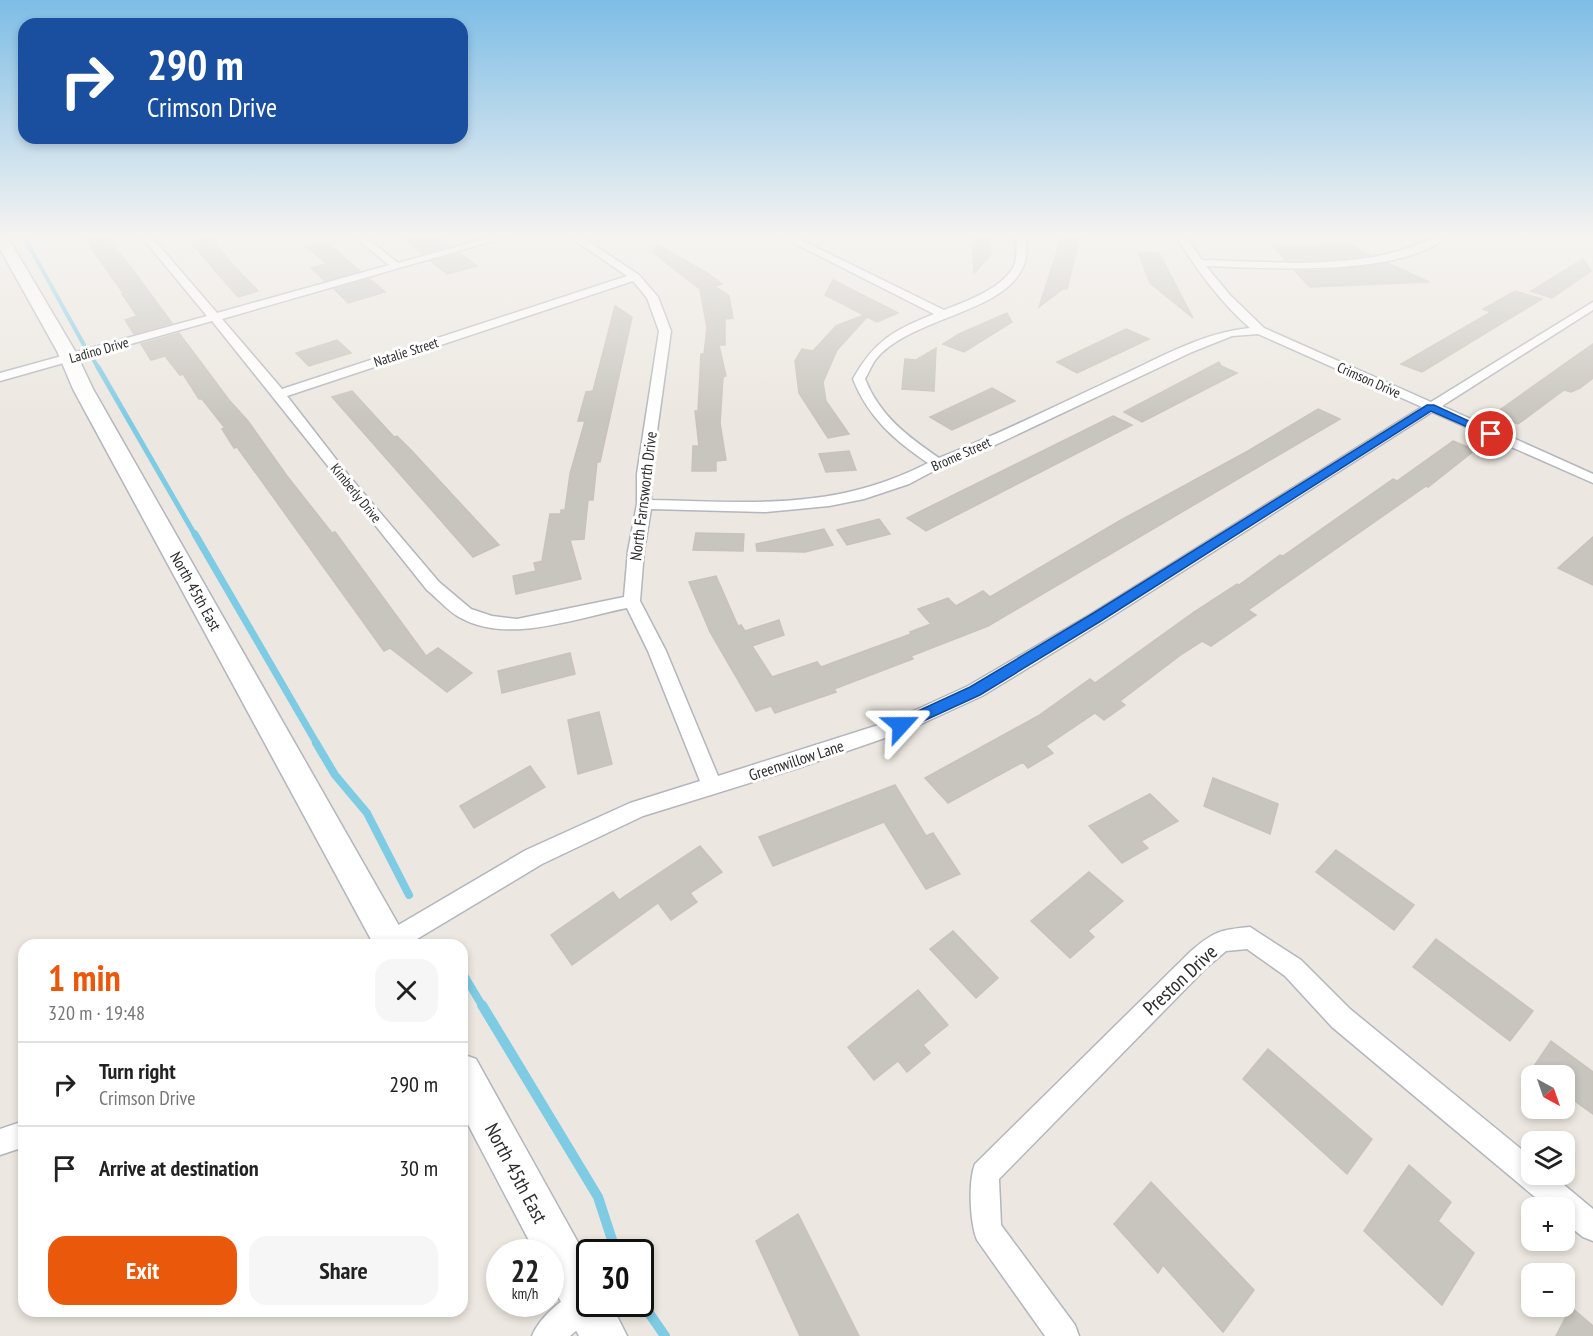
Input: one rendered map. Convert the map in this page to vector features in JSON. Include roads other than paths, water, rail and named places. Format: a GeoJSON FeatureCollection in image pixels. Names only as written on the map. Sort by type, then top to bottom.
{"type":"FeatureCollection","features":[{"type":"Feature","properties":{"kind":"main road","name":"North 45th East"},"geometry":{"type":"LineString","coordinates":[[35,297],[69,358],[83,390],[387,939]]}},
{"type":"Feature","properties":{"kind":"main road","name":"North 45th East"},"geometry":{"type":"LineString","coordinates":[[468,1084],[595,1319]]}},
{"type":"Feature","properties":{"kind":"street","name":"Kimberly Drive"},"geometry":{"type":"LineString","coordinates":[[197,297],[279,394],[344,479],[433,586],[465,613],[491,622],[517,625],[632,601]]}},
{"type":"Feature","properties":{"kind":"street","name":"Ladino Drive"},"geometry":{"type":"LineString","coordinates":[[0,377],[288,297]]}},
{"type":"Feature","properties":{"kind":"street","name":"Natalie Street"},"geometry":{"type":"LineString","coordinates":[[279,394],[573,297]]}},
{"type":"Feature","properties":{"kind":"street","name":"North Farnsworth Drive"},"geometry":{"type":"LineString","coordinates":[[632,601],[636,551],[644,504],[644,474],[665,331],[662,312],[654,297]]}},
{"type":"Feature","properties":{"kind":"street"},"geometry":{"type":"LineString","coordinates":[[911,297],[943,314]]}},
{"type":"Feature","properties":{"kind":"street"},"geometry":{"type":"LineString","coordinates":[[938,463],[889,427],[873,410],[859,379],[864,366],[896,336],[981,297]]}},
{"type":"Feature","properties":{"kind":"street","name":"Crimson Drive"},"geometry":{"type":"LineString","coordinates":[[1224,297],[1241,315],[1260,330],[1593,479]]}},
{"type":"Feature","properties":{"kind":"street","name":"Greenwillow Lane"},"geometry":{"type":"LineString","coordinates":[[398,939],[534,857],[637,809],[798,760],[901,725],[975,691],[1097,618],[1593,305]]}},
{"type":"Feature","properties":{"kind":"street","name":"Brome Street"},"geometry":{"type":"LineString","coordinates":[[644,504],[766,507],[829,502],[859,496],[904,481],[938,463],[990,442],[1188,349],[1230,333],[1260,330]]}},
{"type":"Feature","properties":{"kind":"street"},"geometry":{"type":"LineString","coordinates":[[632,601],[657,651],[712,786]]}},
{"type":"Feature","properties":{"kind":"street","name":"Preston Drive"},"geometry":{"type":"LineString","coordinates":[[1064,1336],[987,1230],[985,1173],[1199,959],[1221,941],[1250,938],[1293,968],[1341,1018],[1593,1227]]}},
{"type":"Feature","properties":{"kind":"street"},"geometry":{"type":"LineString","coordinates":[[0,1142],[18,1136]]}},
{"type":"Feature","properties":{"kind":"street"},"geometry":{"type":"LineString","coordinates":[[547,1336],[595,1319]]}},
{"type":"Feature","properties":{"kind":"waterway"},"geometry":{"type":"LineString","coordinates":[[58,297],[84,345]]}},
{"type":"Feature","properties":{"kind":"waterway"},"geometry":{"type":"LineString","coordinates":[[93,359],[99,369]]}},
{"type":"Feature","properties":{"kind":"waterway"},"geometry":{"type":"LineString","coordinates":[[98,367],[195,535]]}},
{"type":"Feature","properties":{"kind":"waterway"},"geometry":{"type":"LineString","coordinates":[[195,534],[317,744]]}},
{"type":"Feature","properties":{"kind":"waterway"},"geometry":{"type":"LineString","coordinates":[[316,743],[335,775],[367,813],[409,895]]}},
{"type":"Feature","properties":{"kind":"waterway"},"geometry":{"type":"LineString","coordinates":[[468,982],[483,1007]]}},
{"type":"Feature","properties":{"kind":"waterway"},"geometry":{"type":"LineString","coordinates":[[482,1005],[598,1197],[612,1239]]}},
{"type":"Feature","properties":{"kind":"waterway"},"geometry":{"type":"LineString","coordinates":[[652,1317],[665,1336]]}}]}
